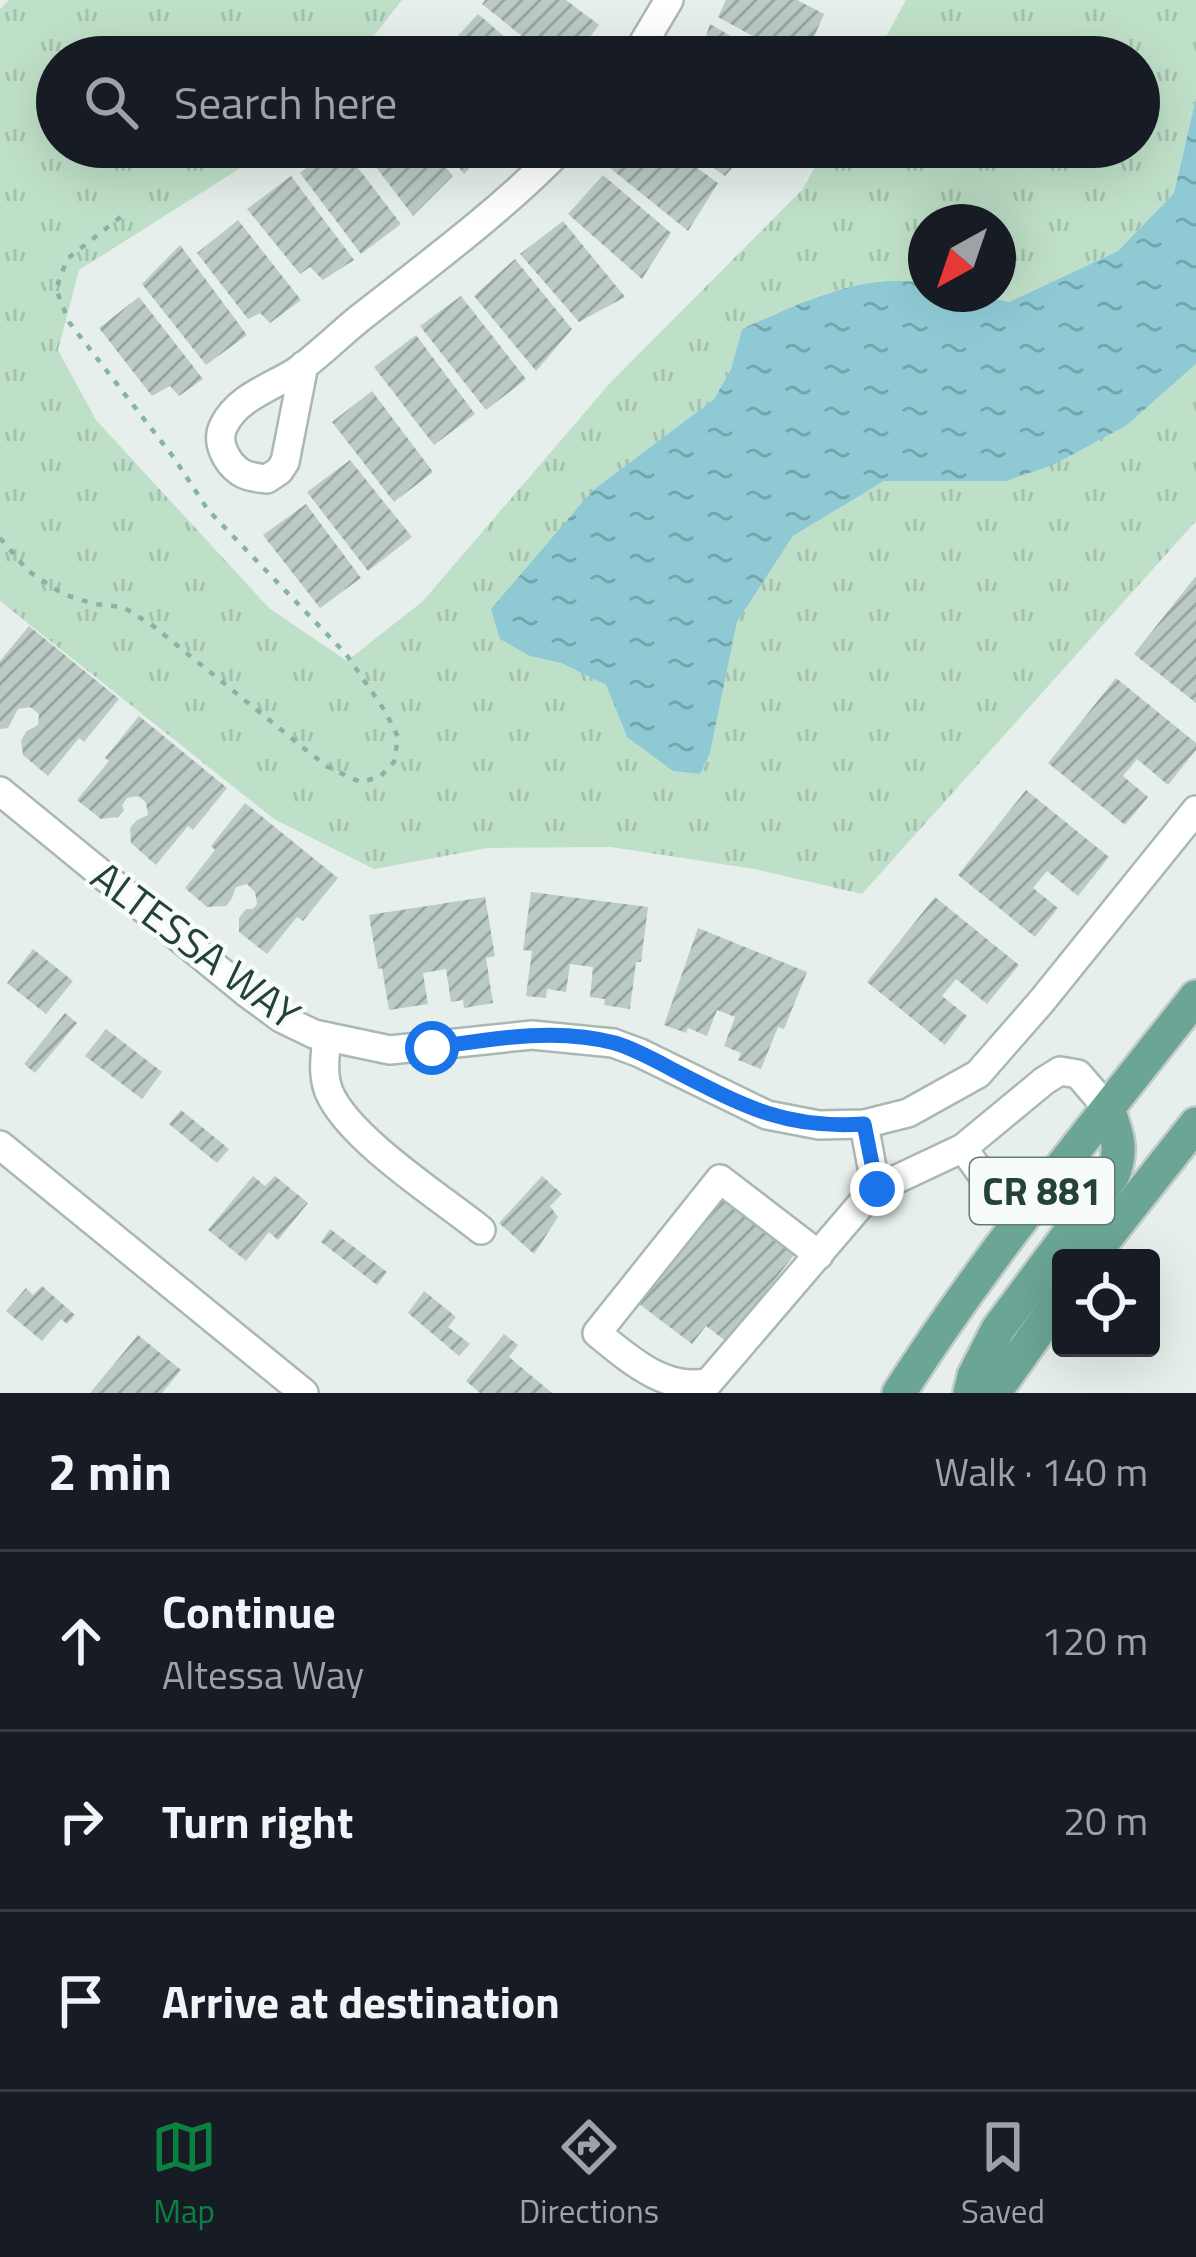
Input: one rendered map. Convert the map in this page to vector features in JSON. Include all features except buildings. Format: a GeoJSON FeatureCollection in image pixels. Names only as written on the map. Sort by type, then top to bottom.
{"type":"FeatureCollection","features":[{"type":"Feature","properties":{"kind":"main road","name":"CR 881"},"geometry":{"type":"LineString","coordinates":[[899,1393],[1013,1231],[1196,998]]}},
{"type":"Feature","properties":{"kind":"main road"},"geometry":{"type":"LineString","coordinates":[[970,1393],[998,1329],[1114,1175],[1120,1158],[1108,1109]]}},
{"type":"Feature","properties":{"kind":"main road","name":"CR 881"},"geometry":{"type":"LineString","coordinates":[[1097,1249],[1196,1124]]}},
{"type":"Feature","properties":{"kind":"main road"},"geometry":{"type":"LineString","coordinates":[[994,1393],[1052,1312]]}},
{"type":"Feature","properties":{"kind":"street"},"geometry":{"type":"LineString","coordinates":[[648,36],[669,0]]}},
{"type":"Feature","properties":{"kind":"street"},"geometry":{"type":"LineString","coordinates":[[304,365],[498,210],[541,168]]}},
{"type":"Feature","properties":{"kind":"street","name":"ALTESSA WAY"},"geometry":{"type":"LineString","coordinates":[[0,791],[247,993],[281,1018],[327,1037],[390,1051],[532,1035],[613,1043],[767,1115],[819,1125],[864,1124],[908,1113],[978,1073],[1041,1003],[1196,810]]}},
{"type":"Feature","properties":{"kind":"street"},"geometry":{"type":"LineString","coordinates":[[327,1037],[323,1070],[330,1095],[359,1135],[481,1230]]}},
{"type":"Feature","properties":{"kind":"street"},"geometry":{"type":"LineString","coordinates":[[819,1256],[720,1179],[597,1333],[663,1386],[681,1391],[698,1388],[709,1382],[819,1256],[877,1189],[964,1148],[1060,1071],[1078,1074],[1108,1109]]}},
{"type":"Feature","properties":{"kind":"street"},"geometry":{"type":"LineString","coordinates":[[864,1124],[877,1189]]}},
{"type":"Feature","properties":{"kind":"street"},"geometry":{"type":"LineString","coordinates":[[0,1145],[304,1393]]}},
{"type":"Feature","properties":{"kind":"street"},"geometry":{"type":"LineString","coordinates":[[964,1148],[998,1196],[1013,1231]]}},
{"type":"Feature","properties":{"kind":"path"},"geometry":{"type":"LineString","coordinates":[[0,538],[28,572],[63,594],[123,608],[152,625],[326,766],[360,782],[380,776],[394,762],[398,737],[346,655],[208,510],[69,322],[56,289],[67,259],[122,216]]}},
{"type":"Feature","properties":{"kind":"green space"},"geometry":{"type":"Polygon","coordinates":[[[9,0],[402,0],[374,36],[36,36],[36,168],[240,168],[79,270],[58,350],[96,420],[269,608],[347,661],[423,601],[610,383],[803,189],[814,168],[1160,168],[1160,36],[886,36],[906,0],[1196,0],[1196,98],[1174,193],[1118,251],[1016,299],[1016,204],[908,204],[908,282],[855,285],[742,329],[731,369],[714,399],[592,491],[530,656],[561,663],[606,685],[627,737],[710,753],[737,622],[793,536],[884,481],[941,479],[1127,425],[1196,364],[1196,521],[862,894],[754,869],[611,847],[488,848],[374,869],[274,819],[0,601],[0,9],[9,0]]]}},
{"type":"Feature","properties":{"kind":"water"},"geometry":{"type":"Polygon","coordinates":[[[1196,98],[1196,364],[1127,425],[1053,465],[1006,481],[884,481],[793,536],[737,622],[710,753],[700,774],[673,771],[627,737],[606,685],[561,663],[530,656],[500,639],[491,609],[592,491],[714,399],[731,369],[742,329],[831,292],[879,282],[908,282],[908,312],[1016,312],[1016,299],[1118,251],[1174,193],[1196,98]]]}},
{"type":"Feature","properties":{"kind":"route"},"geometry":{"type":"LineString","coordinates":[[432,1048],[532,1035],[613,1043],[767,1115],[819,1125],[864,1124],[877,1189]]}}]}
